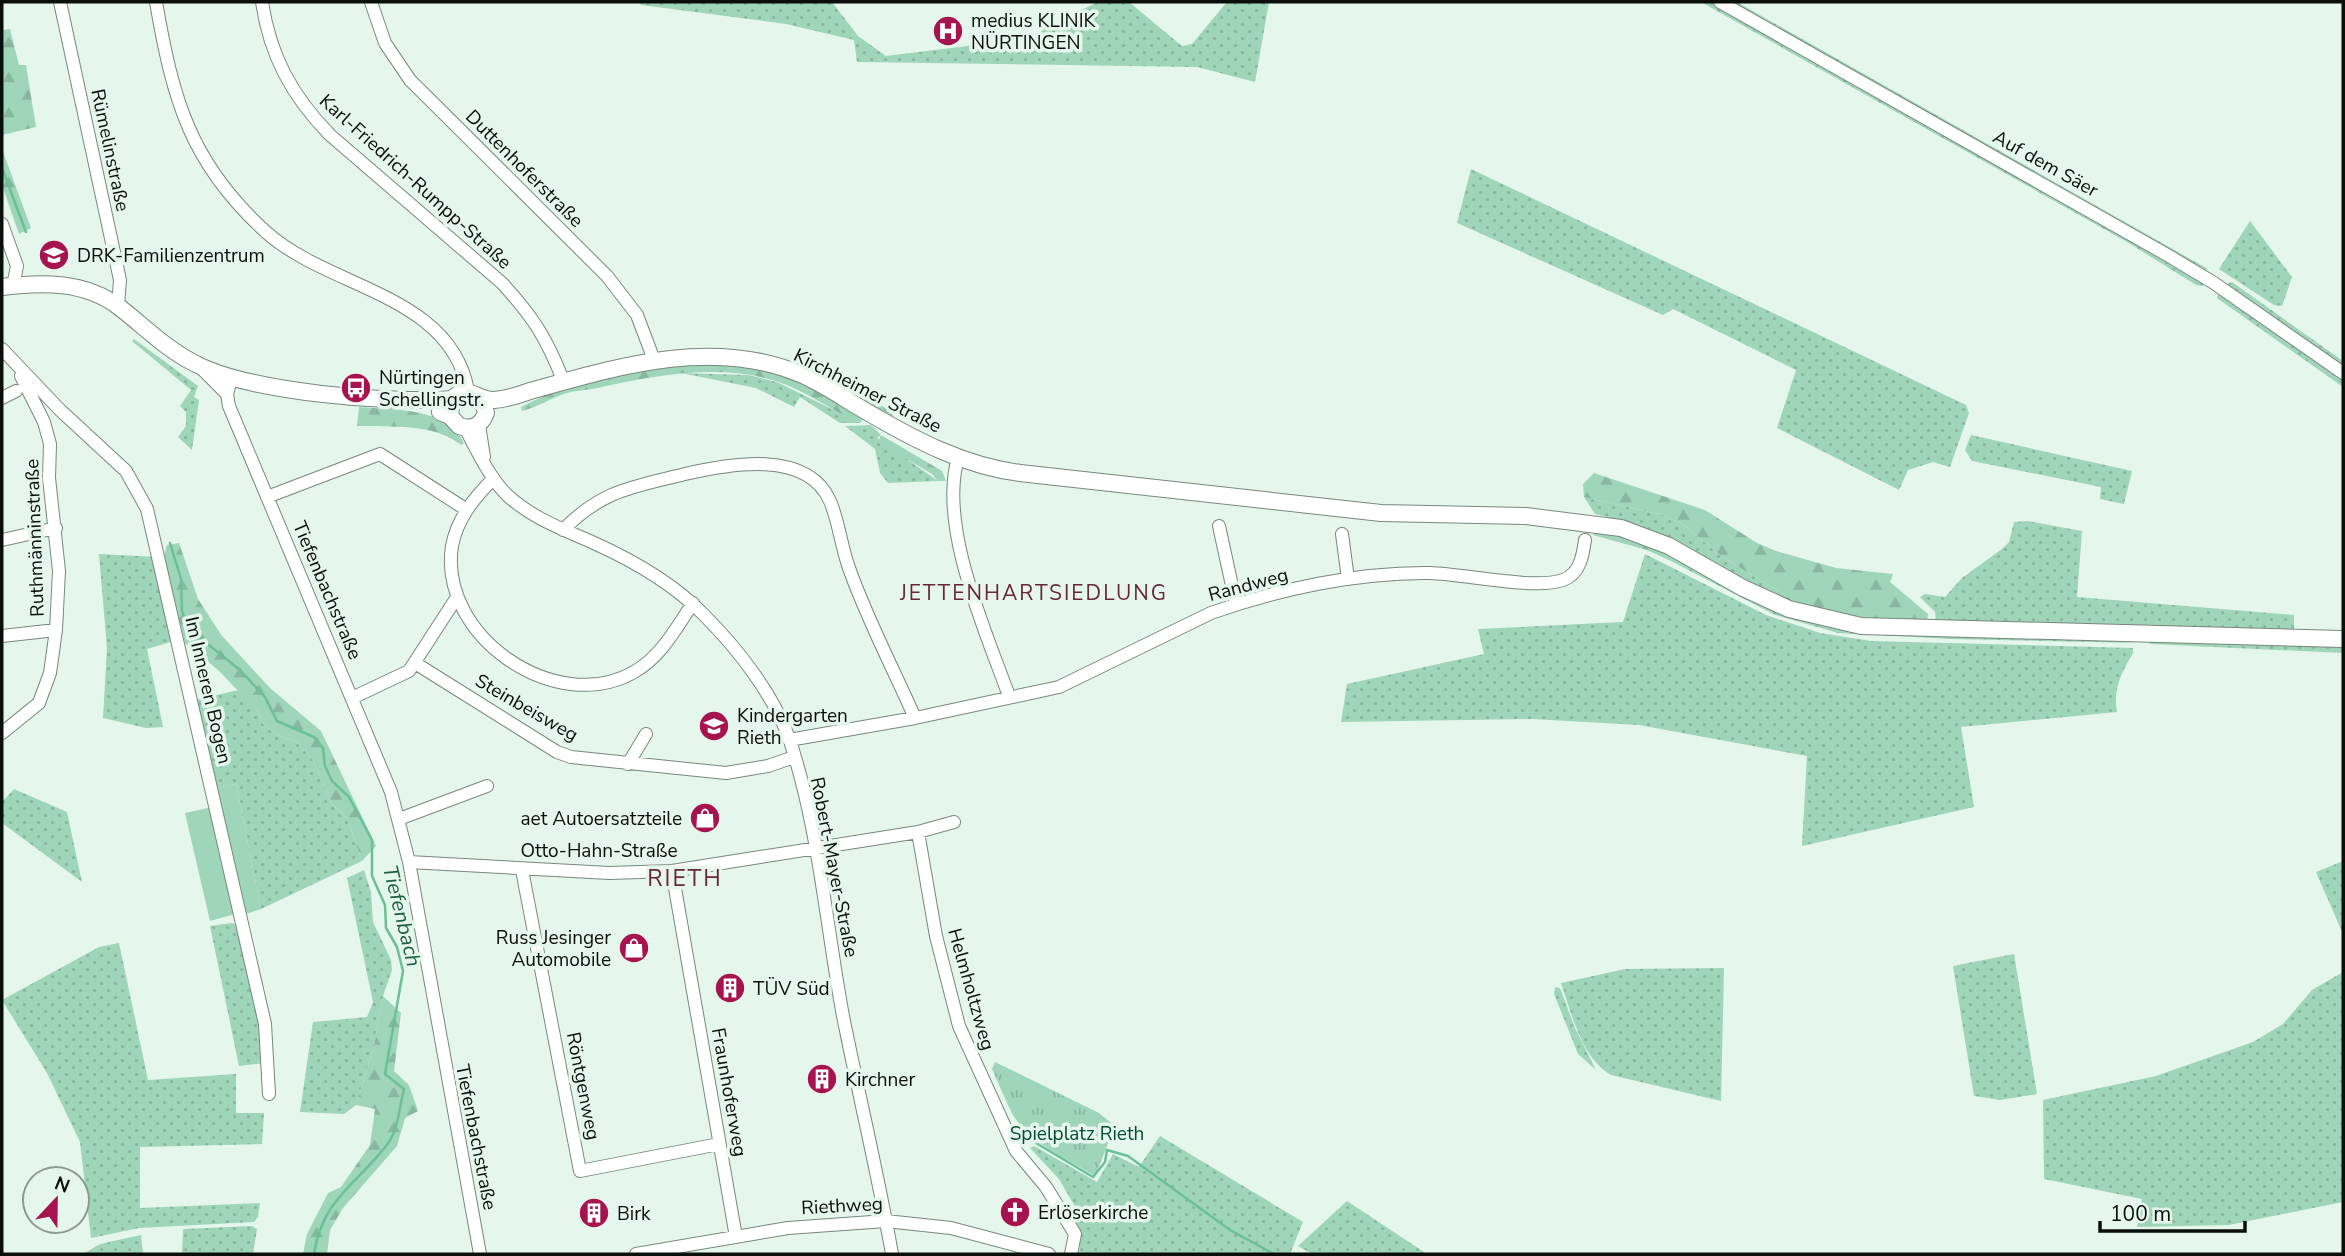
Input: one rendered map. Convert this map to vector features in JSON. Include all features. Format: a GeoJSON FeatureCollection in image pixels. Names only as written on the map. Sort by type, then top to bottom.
{"type":"FeatureCollection","features":[{"type":"Feature","properties":{"kind":"main road","name":"Kirchheimer Straße"},"geometry":{"type":"LineString","coordinates":[[5,286],[71,294],[139,314],[232,376]]}},
{"type":"Feature","properties":{"kind":"main road","name":"Kirchheimer Straße"},"geometry":{"type":"LineString","coordinates":[[118,306],[196,365],[232,376],[262,384],[405,401],[452,399],[476,411]]}},
{"type":"Feature","properties":{"kind":"main road","name":"Kirchheimer Straße"},"geometry":{"type":"LineString","coordinates":[[405,401],[450,416],[476,411],[563,380],[654,360],[735,359],[780,367],[821,384],[925,444],[958,458],[1003,471],[1381,513],[1526,516],[1620,528],[1669,546],[1743,588],[1789,609],[1860,626],[2343,639]]}},
{"type":"Feature","properties":{"kind":"main road"},"geometry":{"type":"LineString","coordinates":[[450,416],[452,399]]}},
{"type":"Feature","properties":{"kind":"street","name":"Rümelinstraße"},"geometry":{"type":"LineString","coordinates":[[60,2],[120,280],[118,306]]}},
{"type":"Feature","properties":{"kind":"street","name":"Robert-Mayer-Straße"},"geometry":{"type":"LineString","coordinates":[[156,2],[172,88],[191,136],[223,187],[267,233],[294,254],[330,275],[382,294],[429,325],[459,362],[476,411],[484,461],[493,479],[524,509],[562,530],[625,558],[671,586],[693,603],[749,669],[789,740],[794,757],[815,847],[843,1014],[892,1254]]}},
{"type":"Feature","properties":{"kind":"street","name":"Karl-Friedrich-Rumpp-Straße"},"geometry":{"type":"LineString","coordinates":[[262,2],[274,55],[305,110],[330,135],[502,284],[527,311],[546,338],[563,380]]}},
{"type":"Feature","properties":{"kind":"street","name":"Duttenhoferstraße"},"geometry":{"type":"LineString","coordinates":[[371,2],[385,43],[410,80],[607,276],[636,315],[654,360]]}},
{"type":"Feature","properties":{"kind":"street","name":"Auf dem Säer"},"geometry":{"type":"LineString","coordinates":[[1720,2],[2169,256],[2214,283],[2343,373]]}},
{"type":"Feature","properties":{"kind":"street"},"geometry":{"type":"LineString","coordinates":[[2,224],[17,266],[5,286]]}},
{"type":"Feature","properties":{"kind":"street","name":"Im Inneren Bogen"},"geometry":{"type":"LineString","coordinates":[[2,349],[19,370],[125,471],[147,509],[265,1024],[269,1094]]}},
{"type":"Feature","properties":{"kind":"street"},"geometry":{"type":"LineString","coordinates":[[196,365],[228,394]]}},
{"type":"Feature","properties":{"kind":"street","name":"Ruthmänninstraße"},"geometry":{"type":"LineString","coordinates":[[2,733],[39,703],[50,673],[56,630],[56,528],[49,478],[48,436],[19,370]]}},
{"type":"Feature","properties":{"kind":"street","name":"Tiefenbachstraße"},"geometry":{"type":"LineString","coordinates":[[232,376],[228,394],[229,406],[387,776],[408,862],[480,1254]]}},
{"type":"Feature","properties":{"kind":"street"},"geometry":{"type":"LineString","coordinates":[[2,398],[16,391]]}},
{"type":"Feature","properties":{"kind":"street"},"geometry":{"type":"LineString","coordinates":[[267,497],[380,454],[467,510]]}},
{"type":"Feature","properties":{"kind":"street"},"geometry":{"type":"LineString","coordinates":[[958,458],[953,483],[970,594],[1009,696]]}},
{"type":"Feature","properties":{"kind":"street"},"geometry":{"type":"LineString","coordinates":[[562,530],[583,509],[603,497],[691,473],[766,464],[783,465],[801,472],[813,480],[830,501],[849,567],[915,718]]}},
{"type":"Feature","properties":{"kind":"street"},"geometry":{"type":"LineString","coordinates":[[493,479],[467,510],[453,544],[452,572],[457,597],[476,629],[516,664],[546,679],[586,685],[621,678],[651,660],[693,603]]}},
{"type":"Feature","properties":{"kind":"street"},"geometry":{"type":"LineString","coordinates":[[1219,526],[1223,557],[1237,604]]}},
{"type":"Feature","properties":{"kind":"street"},"geometry":{"type":"LineString","coordinates":[[2,540],[56,528]]}},
{"type":"Feature","properties":{"kind":"street"},"geometry":{"type":"LineString","coordinates":[[1342,534],[1348,579]]}},
{"type":"Feature","properties":{"kind":"street","name":"Randweg"},"geometry":{"type":"LineString","coordinates":[[789,740],[915,718],[1059,687],[1211,613],[1237,604],[1348,579],[1390,573],[1433,573],[1553,582],[1574,574],[1585,540]]}},
{"type":"Feature","properties":{"kind":"street"},"geometry":{"type":"LineString","coordinates":[[354,697],[409,671],[457,597]]}},
{"type":"Feature","properties":{"kind":"street"},"geometry":{"type":"LineString","coordinates":[[2,636],[56,630]]}},
{"type":"Feature","properties":{"kind":"street","name":"Steinbeisweg"},"geometry":{"type":"LineString","coordinates":[[415,663],[557,752],[571,757],[726,773],[768,766],[794,757]]}},
{"type":"Feature","properties":{"kind":"street"},"geometry":{"type":"LineString","coordinates":[[628,764],[646,734]]}},
{"type":"Feature","properties":{"kind":"street"},"geometry":{"type":"LineString","coordinates":[[399,819],[487,786]]}},
{"type":"Feature","properties":{"kind":"street","name":"Otto-Hahn-Straße"},"geometry":{"type":"LineString","coordinates":[[408,862],[522,870],[672,871],[918,832],[954,822]]}},
{"type":"Feature","properties":{"kind":"street","name":"Helmholtzweg"},"geometry":{"type":"LineString","coordinates":[[918,832],[936,936],[959,1026],[1016,1151],[1046,1187],[1075,1234],[1070,1254]]}},
{"type":"Feature","properties":{"kind":"street","name":"Röntgenweg"},"geometry":{"type":"LineString","coordinates":[[522,870],[580,1171],[719,1144]]}},
{"type":"Feature","properties":{"kind":"street","name":"Fraunhoferweg"},"geometry":{"type":"LineString","coordinates":[[672,871],[736,1237]]}},
{"type":"Feature","properties":{"kind":"street","name":"Riethweg"},"geometry":{"type":"LineString","coordinates":[[636,1254],[788,1228],[886,1221],[951,1228],[1049,1254]]}},
{"type":"Feature","properties":{"kind":"green space"},"geometry":{"type":"Polygon","coordinates":[[[639,2],[832,2],[858,36],[886,56],[1033,38],[1045,28],[1098,2],[1129,2],[1182,46],[1192,44],[1227,2],[1269,2],[1255,82],[1197,67],[857,62],[854,40],[786,24],[641,5],[639,2]]]}},
{"type":"Feature","properties":{"kind":"green space"},"geometry":{"type":"Polygon","coordinates":[[[1701,2],[1711,2],[2203,282],[2203,286],[2196,285],[2127,242],[1701,2]]]}},
{"type":"Feature","properties":{"kind":"green space"},"geometry":{"type":"Polygon","coordinates":[[[1731,2],[1737,2],[2208,269],[2204,271],[1731,2]]]}},
{"type":"Feature","properties":{"kind":"green space"},"geometry":{"type":"Polygon","coordinates":[[[10,29],[19,65],[26,65],[36,127],[2,135],[2,30],[10,29]]]}},
{"type":"Feature","properties":{"kind":"green space"},"geometry":{"type":"Polygon","coordinates":[[[2,149],[31,228],[19,234],[2,185],[2,149]]]}},
{"type":"Feature","properties":{"kind":"green space"},"geometry":{"type":"Polygon","coordinates":[[[1471,169],[1966,405],[1969,413],[1950,467],[1933,462],[1908,470],[1899,490],[1777,428],[1796,370],[1673,309],[1663,315],[1457,223],[1471,169]]]}},
{"type":"Feature","properties":{"kind":"green space"},"geometry":{"type":"Polygon","coordinates":[[[2250,221],[2292,277],[2282,306],[2274,305],[2219,269],[2250,221]]]}},
{"type":"Feature","properties":{"kind":"green space"},"geometry":{"type":"Polygon","coordinates":[[[2232,282],[2343,361],[2343,368],[2228,287],[2227,284],[2232,282]]]}},
{"type":"Feature","properties":{"kind":"green space"},"geometry":{"type":"Polygon","coordinates":[[[2218,294],[2343,380],[2343,387],[2217,298],[2218,294]]]}},
{"type":"Feature","properties":{"kind":"green space"},"geometry":{"type":"Polygon","coordinates":[[[134,339],[198,386],[194,397],[199,400],[192,450],[178,437],[186,426],[186,412],[180,406],[191,390],[132,341],[134,339]]]}},
{"type":"Feature","properties":{"kind":"green space"},"geometry":{"type":"Polygon","coordinates":[[[791,360],[799,360],[895,413],[892,416],[789,363],[791,360]]]}},
{"type":"Feature","properties":{"kind":"green space"},"geometry":{"type":"Polygon","coordinates":[[[703,363],[783,371],[865,417],[860,423],[779,382],[757,376],[711,372],[665,375],[571,392],[522,411],[521,407],[587,381],[656,368],[703,363]]]}},
{"type":"Feature","properties":{"kind":"green space"},"geometry":{"type":"Polygon","coordinates":[[[681,373],[748,375],[777,382],[860,423],[840,423],[800,397],[794,407],[756,388],[681,373]]]}},
{"type":"Feature","properties":{"kind":"green space"},"geometry":{"type":"Polygon","coordinates":[[[359,407],[403,410],[433,417],[456,431],[464,443],[461,445],[438,433],[425,430],[357,426],[359,407]]]}},
{"type":"Feature","properties":{"kind":"green space"},"geometry":{"type":"Polygon","coordinates":[[[871,425],[881,435],[877,438],[938,481],[888,483],[880,473],[875,449],[845,426],[871,425]]]}},
{"type":"Feature","properties":{"kind":"green space"},"geometry":{"type":"Polygon","coordinates":[[[881,435],[942,471],[946,481],[938,481],[932,474],[878,442],[881,435]]]}},
{"type":"Feature","properties":{"kind":"green space"},"geometry":{"type":"Polygon","coordinates":[[[1971,435],[2132,471],[2124,504],[2100,499],[2101,487],[1972,461],[1965,450],[1971,435]]]}},
{"type":"Feature","properties":{"kind":"green space"},"geometry":{"type":"Polygon","coordinates":[[[1594,473],[1705,510],[1757,543],[1776,551],[1836,568],[1893,574],[1890,582],[1928,614],[1927,622],[1848,616],[1803,606],[1721,556],[1684,525],[1663,515],[1584,497],[1583,484],[1594,473]]]}},
{"type":"Feature","properties":{"kind":"green space"},"geometry":{"type":"Polygon","coordinates":[[[1584,497],[1663,515],[1684,525],[1721,556],[1803,606],[1761,591],[1664,536],[1595,514],[1584,497]]]}},
{"type":"Feature","properties":{"kind":"green space"},"geometry":{"type":"Polygon","coordinates":[[[2028,521],[2082,531],[2077,597],[2294,615],[2294,632],[1936,621],[1935,612],[1920,597],[1925,594],[1945,597],[1962,578],[2009,542],[2014,522],[2028,521]]]}},
{"type":"Feature","properties":{"kind":"green space"},"geometry":{"type":"Polygon","coordinates":[[[1604,529],[1672,554],[1671,561],[1647,550],[1593,535],[1594,530],[1604,529]]]}},
{"type":"Feature","properties":{"kind":"green space"},"geometry":{"type":"Polygon","coordinates":[[[179,543],[198,599],[222,636],[270,688],[321,731],[376,846],[362,861],[347,818],[332,804],[313,760],[297,742],[277,735],[263,724],[257,710],[218,670],[185,643],[164,556],[167,545],[179,543]]]}},
{"type":"Feature","properties":{"kind":"green space"},"geometry":{"type":"Polygon","coordinates":[[[99,554],[157,557],[174,641],[147,649],[163,727],[146,728],[103,718],[107,648],[99,554]]]}},
{"type":"Feature","properties":{"kind":"green space"},"geometry":{"type":"Polygon","coordinates":[[[1645,554],[1766,615],[1820,633],[1871,641],[2133,648],[2133,653],[2119,681],[2117,712],[1961,727],[1974,807],[1802,846],[1807,756],[1639,725],[1532,719],[1341,722],[1347,684],[1484,654],[1478,629],[1623,622],[1645,554]]]}},
{"type":"Feature","properties":{"kind":"green space"},"geometry":{"type":"Polygon","coordinates":[[[1672,554],[1802,619],[2136,643],[1951,639],[1838,633],[1775,615],[1671,561],[1672,554]]]}},
{"type":"Feature","properties":{"kind":"green space"},"geometry":{"type":"Polygon","coordinates":[[[2147,641],[2343,644],[2343,653],[2150,644],[2147,641]]]}},
{"type":"Feature","properties":{"kind":"green space"},"geometry":{"type":"Polygon","coordinates":[[[238,690],[257,710],[263,724],[277,735],[297,742],[313,760],[332,804],[347,818],[362,861],[261,909],[236,784],[216,788],[196,700],[238,690]]]}},
{"type":"Feature","properties":{"kind":"green space"},"geometry":{"type":"Polygon","coordinates":[[[236,784],[261,909],[243,915],[216,788],[236,784]]]}},
{"type":"Feature","properties":{"kind":"green space"},"geometry":{"type":"Polygon","coordinates":[[[14,789],[67,812],[82,882],[2,823],[2,802],[14,789]]]}},
{"type":"Feature","properties":{"kind":"green space"},"geometry":{"type":"Polygon","coordinates":[[[213,807],[235,914],[210,921],[185,813],[213,807]]]}},
{"type":"Feature","properties":{"kind":"green space"},"geometry":{"type":"Polygon","coordinates":[[[2343,861],[2343,934],[2316,872],[2343,861]]]}},
{"type":"Feature","properties":{"kind":"green space"},"geometry":{"type":"Polygon","coordinates":[[[364,870],[371,892],[373,922],[391,960],[392,970],[383,996],[374,1046],[356,1105],[344,1114],[300,1112],[313,1022],[367,1017],[373,1002],[347,878],[364,870]]]}},
{"type":"Feature","properties":{"kind":"green space"},"geometry":{"type":"Polygon","coordinates":[[[232,923],[237,925],[265,1036],[266,1063],[239,1066],[210,926],[232,923]]]}},
{"type":"Feature","properties":{"kind":"green space"},"geometry":{"type":"Polygon","coordinates":[[[119,943],[148,1080],[236,1074],[236,1113],[264,1113],[262,1144],[140,1147],[140,1208],[260,1203],[258,1217],[254,1222],[139,1228],[91,1238],[91,1165],[83,1165],[80,1142],[47,1073],[2,1000],[99,947],[119,943]]]}},
{"type":"Feature","properties":{"kind":"green space"},"geometry":{"type":"Polygon","coordinates":[[[2014,954],[2037,1094],[2000,1100],[1974,1096],[1953,966],[2014,954]]]}},
{"type":"Feature","properties":{"kind":"green space"},"geometry":{"type":"Polygon","coordinates":[[[1724,968],[1721,1101],[1611,1075],[1601,1068],[1585,1047],[1561,983],[1625,969],[1724,968]]]}},
{"type":"Feature","properties":{"kind":"green space"},"geometry":{"type":"Polygon","coordinates":[[[2343,972],[2343,1202],[2229,1225],[2137,1227],[2142,1199],[2044,1179],[2043,1100],[2156,1076],[2253,1042],[2283,1024],[2312,990],[2343,972]]]}},
{"type":"Feature","properties":{"kind":"green space"},"geometry":{"type":"Polygon","coordinates":[[[1555,987],[1560,988],[1575,1028],[1596,1070],[1578,1054],[1554,994],[1555,987]]]}},
{"type":"Feature","properties":{"kind":"green space"},"geometry":{"type":"Polygon","coordinates":[[[383,996],[401,1013],[394,1071],[409,1085],[418,1111],[405,1118],[397,1146],[343,1208],[330,1230],[327,1254],[303,1254],[307,1234],[328,1193],[341,1187],[370,1145],[375,1109],[356,1105],[374,1046],[383,996]]]}},
{"type":"Feature","properties":{"kind":"green space","name":"Spielplatz Rieth"},"geometry":{"type":"Polygon","coordinates":[[[995,1062],[1099,1113],[1115,1126],[1096,1174],[1093,1175],[1049,1149],[1020,1125],[992,1069],[995,1062]]]}},
{"type":"Feature","properties":{"kind":"green space"},"geometry":{"type":"Polygon","coordinates":[[[1160,1136],[1303,1222],[1290,1254],[1079,1254],[1081,1233],[1072,1216],[1077,1210],[1059,1179],[1030,1148],[1034,1146],[1097,1182],[1113,1154],[1139,1167],[1160,1136]]]}},
{"type":"Feature","properties":{"kind":"green space"},"geometry":{"type":"Polygon","coordinates":[[[1347,1201],[1427,1254],[1312,1254],[1298,1246],[1347,1201]]]}},
{"type":"Feature","properties":{"kind":"green space"},"geometry":{"type":"Polygon","coordinates":[[[252,1226],[257,1229],[253,1254],[182,1254],[183,1229],[252,1226]]]}},
{"type":"Feature","properties":{"kind":"green space"},"geometry":{"type":"Polygon","coordinates":[[[141,1235],[143,1254],[55,1254],[85,1253],[100,1244],[141,1235]]]}},
{"type":"Feature","properties":{"kind":"waterway"},"geometry":{"type":"LineString","coordinates":[[2,168],[26,232]]}},
{"type":"Feature","properties":{"kind":"waterway","name":"Tiefenbach"},"geometry":{"type":"LineString","coordinates":[[170,543],[181,579],[182,611],[189,629],[240,670],[265,697],[277,721],[314,737],[323,748],[325,766],[332,781],[349,797],[372,840],[372,876],[385,905],[386,928],[397,947],[403,971],[385,1074],[404,1089],[395,1130],[389,1142],[333,1205],[318,1235],[314,1254]]}},
{"type":"Feature","properties":{"kind":"waterway"},"geometry":{"type":"LineString","coordinates":[[1026,1137],[1093,1177],[1105,1162],[1107,1150],[1128,1156],[1230,1230],[1274,1254]]}},
{"type":"Feature","properties":{"kind":"place","name":"medius KLINIK NÜRTINGEN"},"geometry":{"type":"Point","coordinates":[948,31]}},
{"type":"Feature","properties":{"kind":"place","name":"DRK-Familienzentrum"},"geometry":{"type":"Point","coordinates":[54,255]}},
{"type":"Feature","properties":{"kind":"place","name":"Nürtingen Schellingstr."},"geometry":{"type":"Point","coordinates":[356,388]}},
{"type":"Feature","properties":{"kind":"place","name":"Kindergarten Rieth"},"geometry":{"type":"Point","coordinates":[714,726]}},
{"type":"Feature","properties":{"kind":"place","name":"aet Autoersatzteile"},"geometry":{"type":"Point","coordinates":[705,818]}},
{"type":"Feature","properties":{"kind":"place","name":"Russ Jesinger Automobile"},"geometry":{"type":"Point","coordinates":[634,948]}},
{"type":"Feature","properties":{"kind":"place","name":"TÜV Süd"},"geometry":{"type":"Point","coordinates":[730,988]}},
{"type":"Feature","properties":{"kind":"place","name":"Kirchner"},"geometry":{"type":"Point","coordinates":[822,1079]}},
{"type":"Feature","properties":{"kind":"place","name":"Erlöserkirche"},"geometry":{"type":"Point","coordinates":[1015,1212]}},
{"type":"Feature","properties":{"kind":"place","name":"Birk"},"geometry":{"type":"Point","coordinates":[594,1213]}},
{"type":"Feature","properties":{"kind":"district","name":"JETTENHARTSIEDLUNG"},"geometry":{"type":"Point","coordinates":[1034,593]}},
{"type":"Feature","properties":{"kind":"district","name":"RIETH"},"geometry":{"type":"Point","coordinates":[685,878]}}]}
